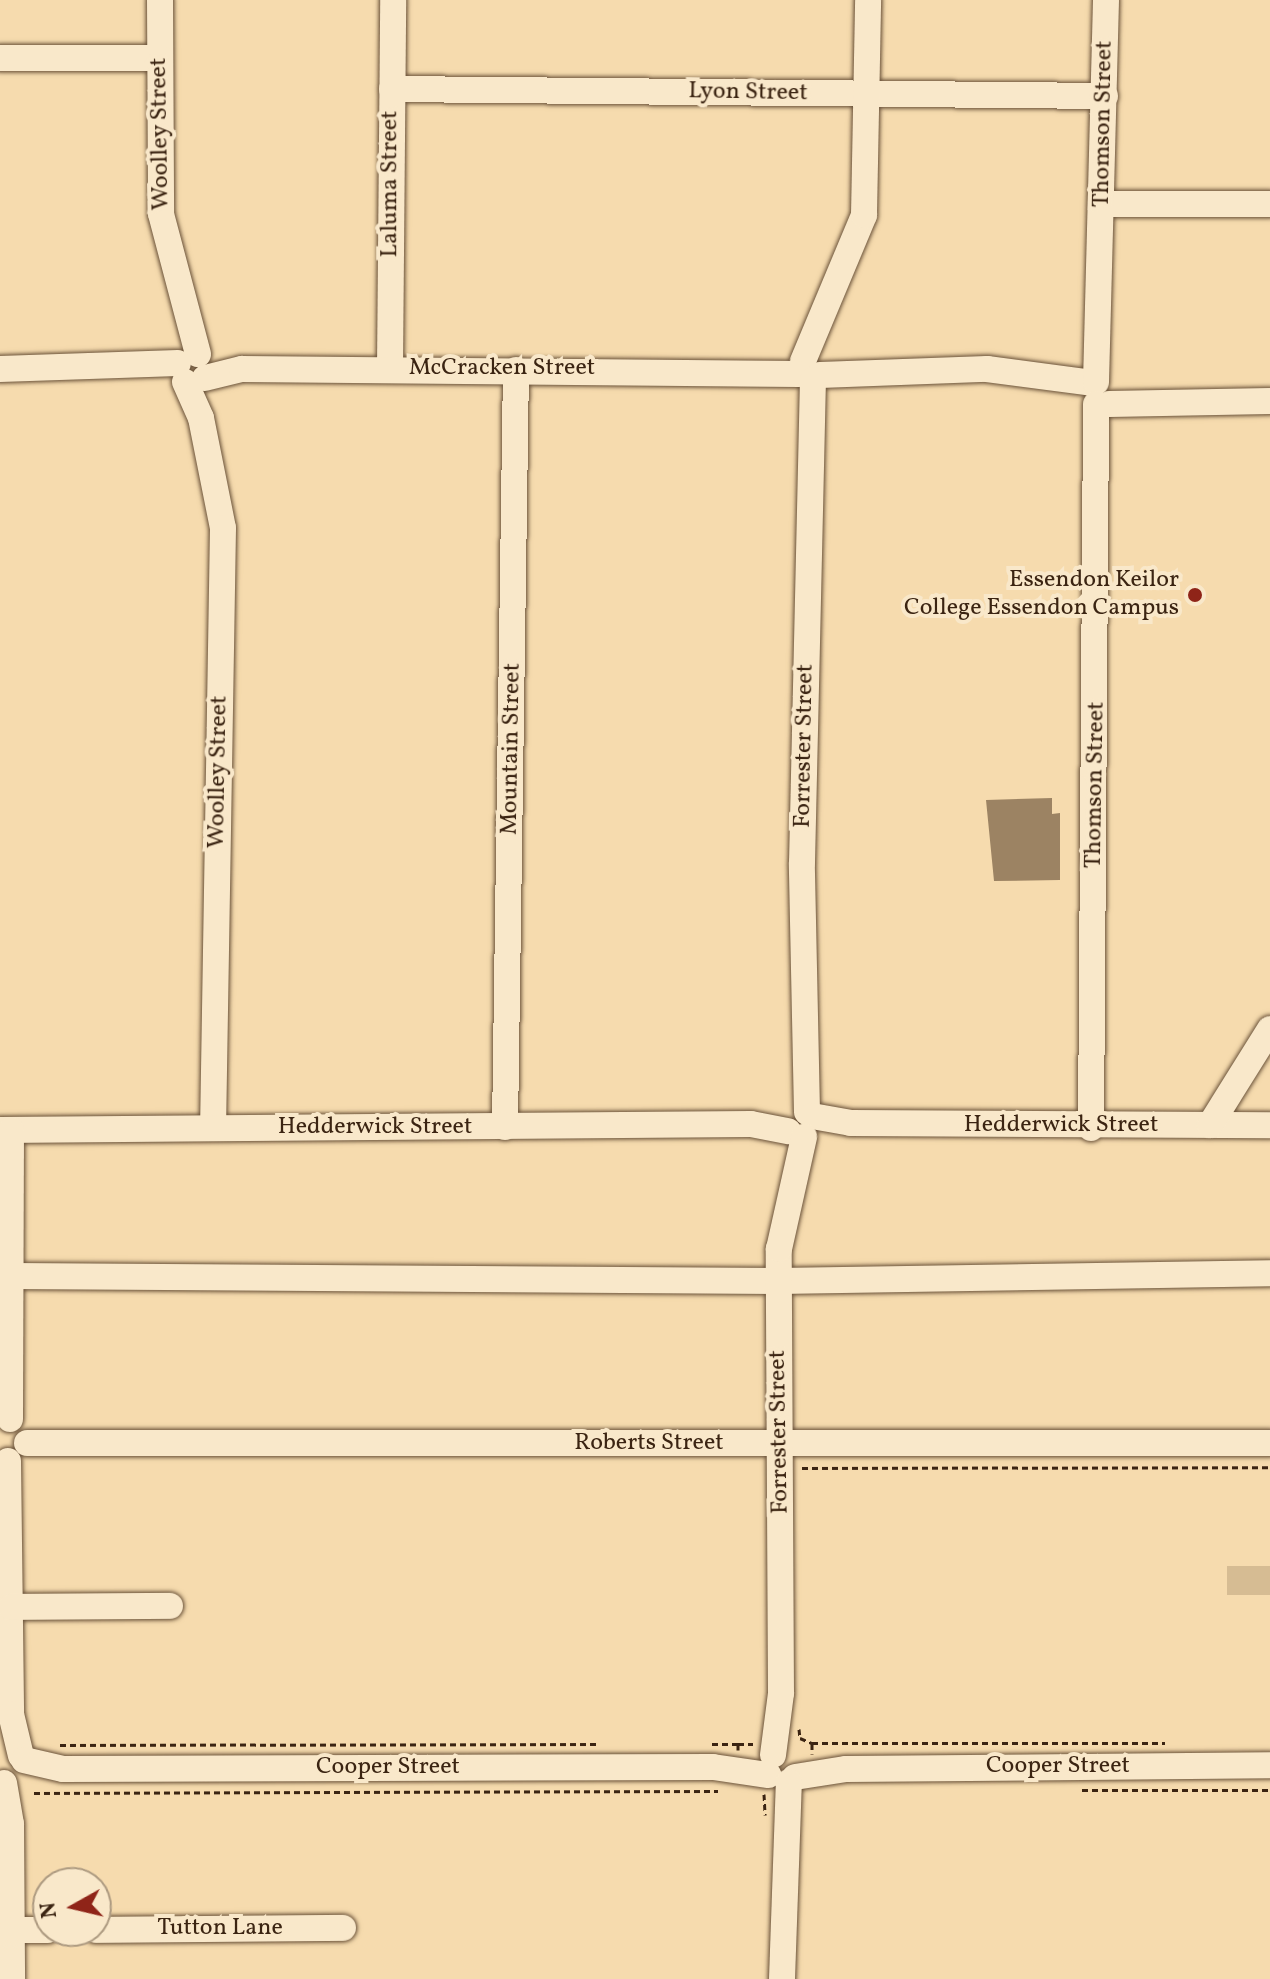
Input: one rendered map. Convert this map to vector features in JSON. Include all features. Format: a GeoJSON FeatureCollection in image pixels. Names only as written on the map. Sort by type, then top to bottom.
{"type":"FeatureCollection","features":[{"type":"Feature","properties":{"kind":"street","name":"Woolley Street"},"geometry":{"type":"LineString","coordinates":[[160,0],[159,197],[223,528],[213,1128]]}},
{"type":"Feature","properties":{"kind":"street","name":"Laluma Street"},"geometry":{"type":"LineString","coordinates":[[390,368],[393,0]]}},
{"type":"Feature","properties":{"kind":"street","name":"Forrester Street"},"geometry":{"type":"LineString","coordinates":[[782,1979],[785,1765],[781,1693],[782,1444],[778,1281],[794,1172],[803,1076],[809,370],[817,330],[864,215],[868,0]]}},
{"type":"Feature","properties":{"kind":"street","name":"Thomson Street"},"geometry":{"type":"LineString","coordinates":[[1091,1128],[1106,0]]}},
{"type":"Feature","properties":{"kind":"street"},"geometry":{"type":"LineString","coordinates":[[0,58],[160,58]]}},
{"type":"Feature","properties":{"kind":"street","name":"Lyon Street"},"geometry":{"type":"LineString","coordinates":[[392,89],[1105,96]]}},
{"type":"Feature","properties":{"kind":"street"},"geometry":{"type":"LineString","coordinates":[[1102,204],[1270,204]]}},
{"type":"Feature","properties":{"kind":"street","name":"McCracken Street"},"geometry":{"type":"LineString","coordinates":[[0,369],[854,370],[1048,376],[1102,393],[1145,402],[1270,401]]}},
{"type":"Feature","properties":{"kind":"street","name":"Mountain Street"},"geometry":{"type":"LineString","coordinates":[[505,1127],[516,370]]}},
{"type":"Feature","properties":{"kind":"street"},"geometry":{"type":"LineString","coordinates":[[1210,1125],[1270,1029]]}},
{"type":"Feature","properties":{"kind":"street","name":"Hedderwick Street"},"geometry":{"type":"LineString","coordinates":[[6,1130],[799,1123],[1091,1128],[1270,1125]]}},
{"type":"Feature","properties":{"kind":"street"},"geometry":{"type":"LineString","coordinates":[[6,1130],[11,1276],[5,1419],[26,1430],[12,1455],[12,1769],[8,1927],[12,1979]]}},
{"type":"Feature","properties":{"kind":"street"},"geometry":{"type":"LineString","coordinates":[[11,1276],[778,1281],[1270,1273]]}},
{"type":"Feature","properties":{"kind":"street","name":"Roberts Street"},"geometry":{"type":"LineString","coordinates":[[12,1455],[782,1444],[1270,1443]]}},
{"type":"Feature","properties":{"kind":"street"},"geometry":{"type":"LineString","coordinates":[[11,1607],[170,1606]]}},
{"type":"Feature","properties":{"kind":"street","name":"Cooper Street"},"geometry":{"type":"LineString","coordinates":[[12,1769],[785,1765],[846,1769],[1270,1765]]}},
{"type":"Feature","properties":{"kind":"street"},"geometry":{"type":"LineString","coordinates":[[8,1927],[32,1929]]}},
{"type":"Feature","properties":{"kind":"street","name":"Tutton Lane"},"geometry":{"type":"LineString","coordinates":[[112,1930],[343,1928]]}},
{"type":"Feature","properties":{"kind":"path"},"geometry":{"type":"LineString","coordinates":[[799,1468],[1270,1467]]}},
{"type":"Feature","properties":{"kind":"path"},"geometry":{"type":"LineString","coordinates":[[785,1765],[1175,1743]]}},
{"type":"Feature","properties":{"kind":"shaded area"},"geometry":{"type":"Polygon","coordinates":[[[1227,1566],[1270,1566],[1270,1595],[1227,1595],[1227,1566]]]}},
{"type":"Feature","properties":{"kind":"building"},"geometry":{"type":"Polygon","coordinates":[[[1052,798],[1052,814],[1060,813],[1060,880],[994,881],[986,800],[1052,798]]]}},
{"type":"Feature","properties":{"kind":"place","name":"Essendon Keilor College Essendon Campus"},"geometry":{"type":"Point","coordinates":[1195,595]}}]}
